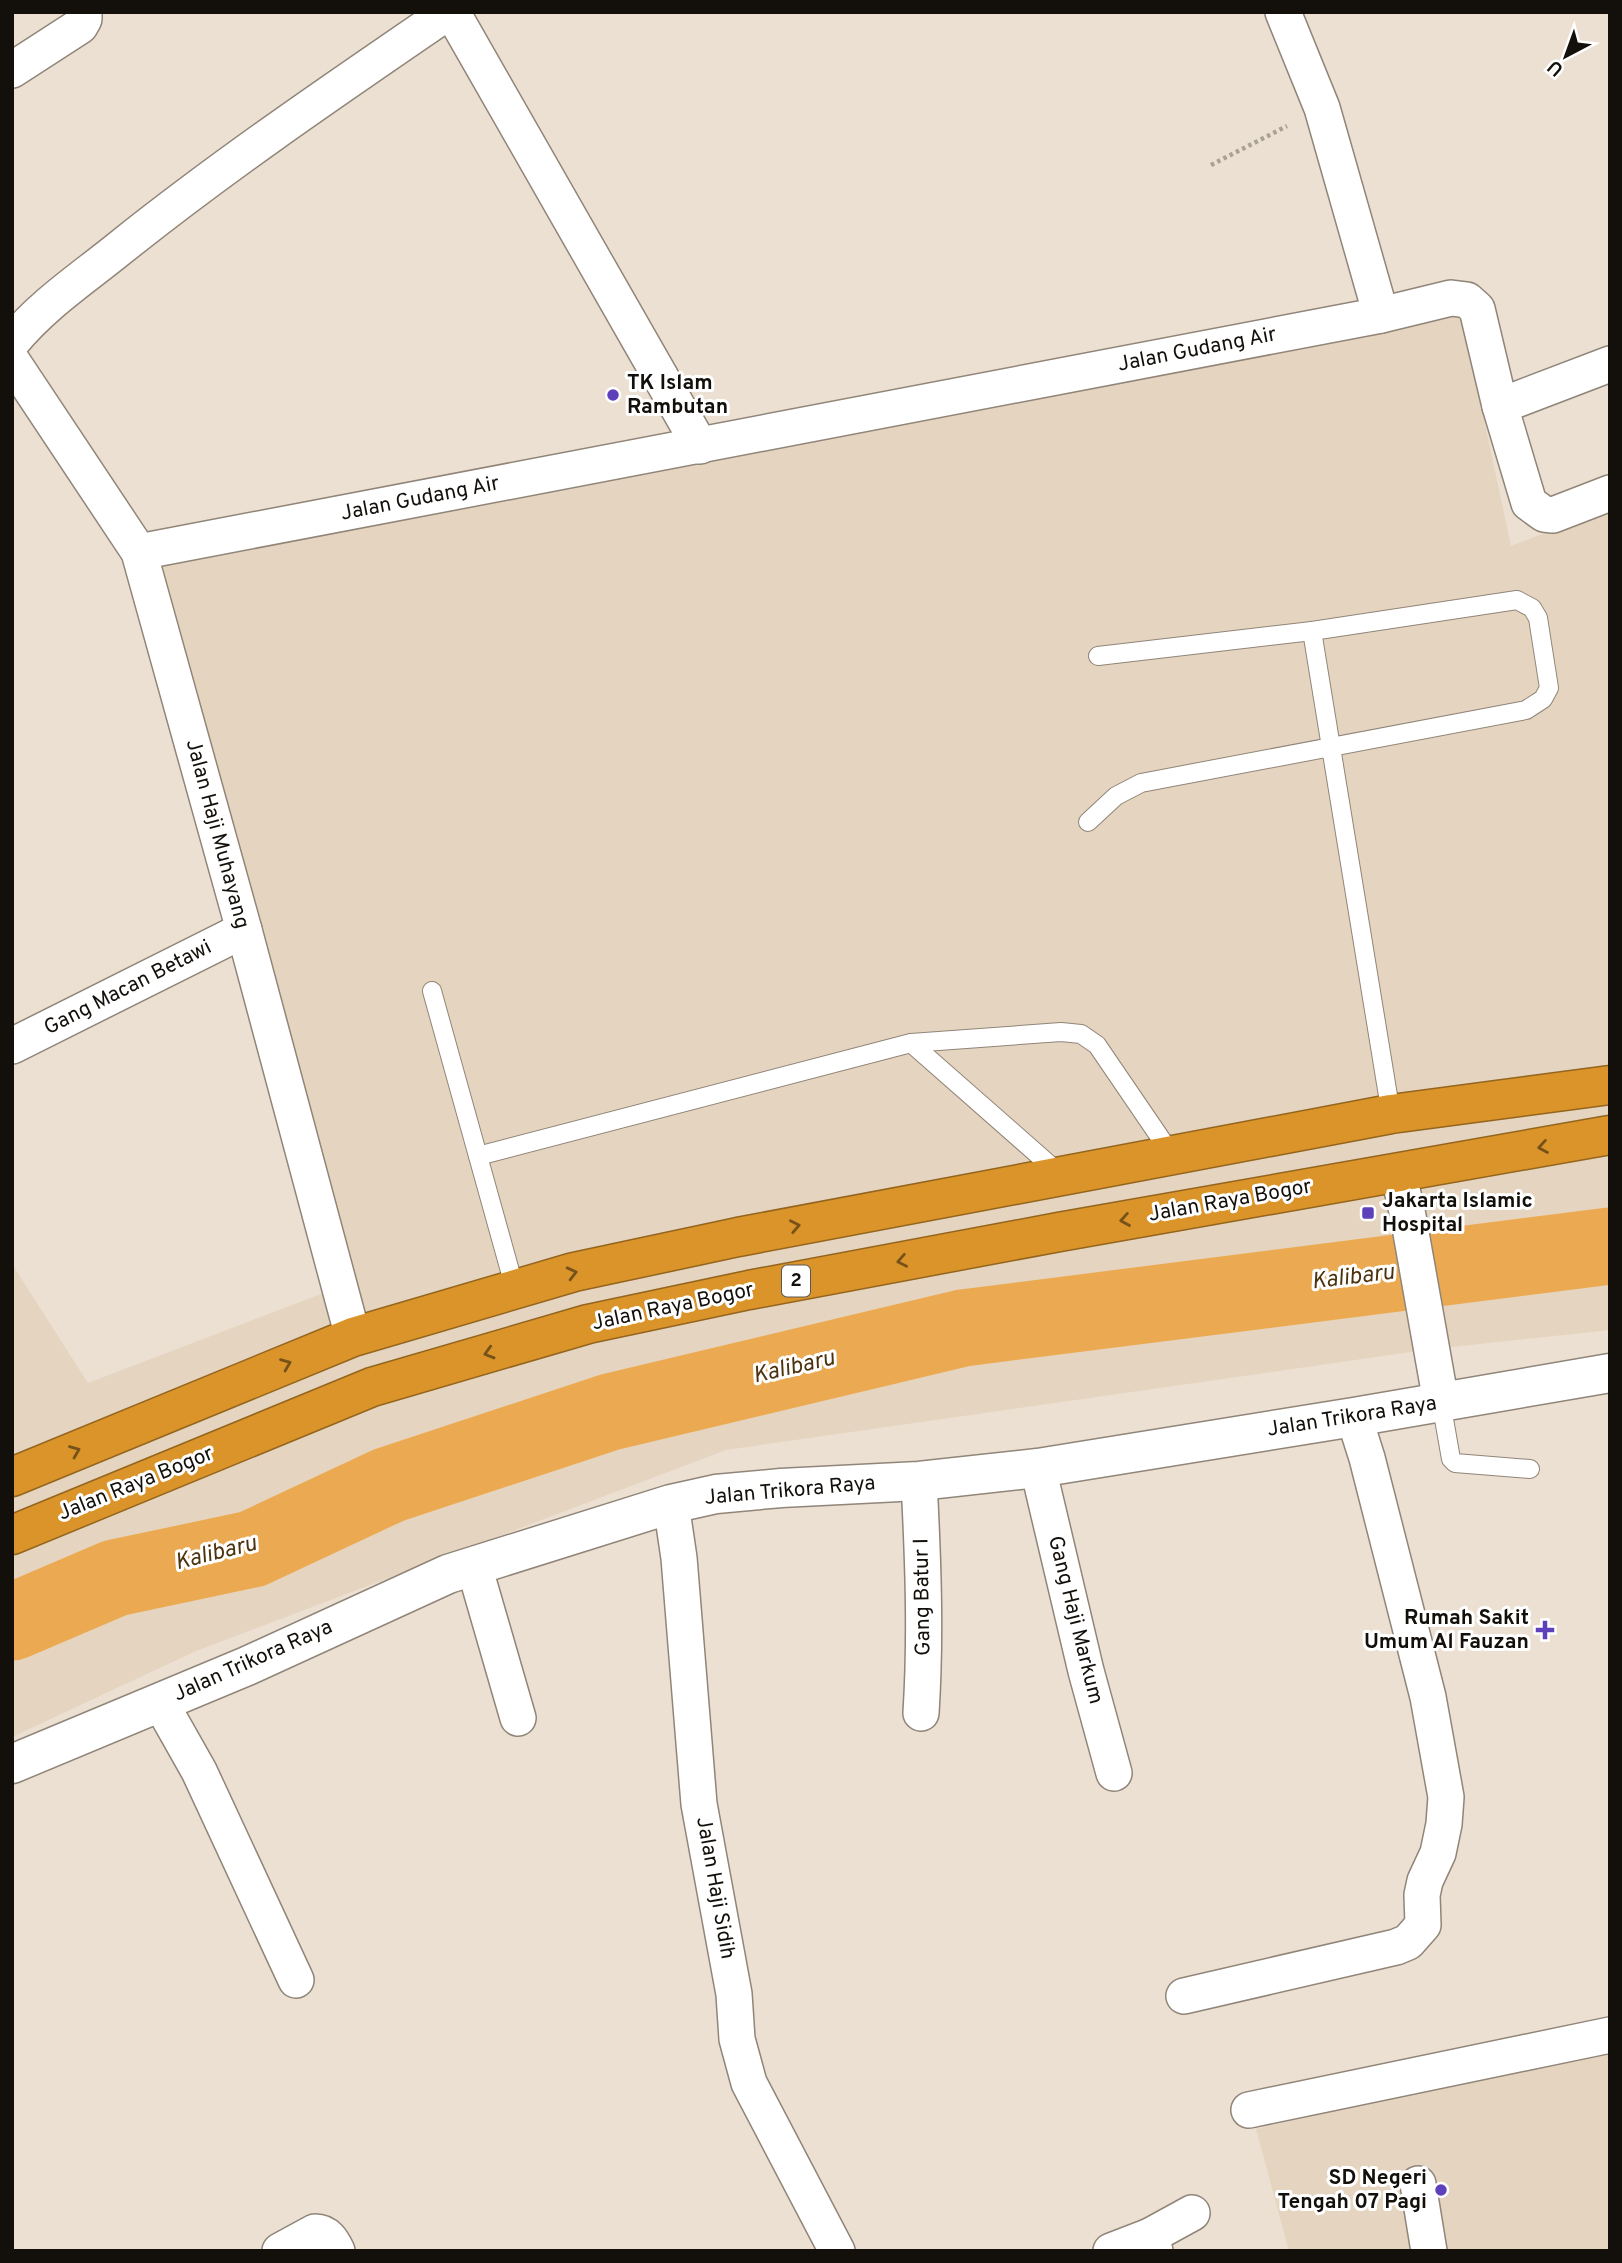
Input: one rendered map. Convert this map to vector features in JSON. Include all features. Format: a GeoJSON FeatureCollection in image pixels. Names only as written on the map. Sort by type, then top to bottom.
{"type":"FeatureCollection","features":[{"type":"Feature","properties":{"kind":"highway"},"geometry":{"type":"LineString","coordinates":[[12,1477],[353,1337],[574,1272],[738,1237],[1391,1114],[1610,1085]]}},
{"type":"Feature","properties":{"kind":"highway","name":"Jalan Raya Bogor"},"geometry":{"type":"LineString","coordinates":[[12,1535],[372,1387],[588,1324],[749,1290],[1059,1232],[1610,1135]]}},
{"type":"Feature","properties":{"kind":"highway"},"geometry":{"type":"LineString","coordinates":[[515,1289],[528,1342]]}},
{"type":"Feature","properties":{"kind":"street"},"geometry":{"type":"LineString","coordinates":[[12,70],[80,26],[84,12]]}},
{"type":"Feature","properties":{"kind":"street"},"geometry":{"type":"LineString","coordinates":[[12,342],[39,313],[157,218],[338,88],[450,12],[700,446]]}},
{"type":"Feature","properties":{"kind":"street"},"geometry":{"type":"LineString","coordinates":[[1283,12],[1322,108],[1381,315]]}},
{"type":"Feature","properties":{"kind":"street","name":"Jalan Gudang Air"},"geometry":{"type":"LineString","coordinates":[[139,552],[1381,315],[1451,298],[1467,300],[1477,309],[1500,406]]}},
{"type":"Feature","properties":{"kind":"street","name":"Jalan Haji Muhayang"},"geometry":{"type":"LineString","coordinates":[[12,361],[139,552],[353,1337]]}},
{"type":"Feature","properties":{"kind":"street"},"geometry":{"type":"LineString","coordinates":[[1610,364],[1500,406],[1530,503],[1544,513],[1553,515],[1610,493]]}},
{"type":"Feature","properties":{"kind":"street","name":"Gang Macan Betawi"},"geometry":{"type":"LineString","coordinates":[[12,1046],[244,930]]}},
{"type":"Feature","properties":{"kind":"street"},"geometry":{"type":"LineString","coordinates":[[1398,1172],[1441,1402]]}},
{"type":"Feature","properties":{"kind":"street","name":"Jalan Trikora Raya"},"geometry":{"type":"LineString","coordinates":[[12,1764],[259,1661],[448,1574],[671,1504],[716,1494],[919,1481],[1038,1468],[1610,1373]]}},
{"type":"Feature","properties":{"kind":"street"},"geometry":{"type":"LineString","coordinates":[[1184,1996],[1396,1947],[1408,1942],[1423,1925],[1424,1881],[1437,1853],[1444,1825],[1446,1797],[1428,1697],[1354,1417]]}},
{"type":"Feature","properties":{"kind":"street","name":"Gang Haji Markum"},"geometry":{"type":"LineString","coordinates":[[1038,1468],[1086,1671],[1114,1773]]}},
{"type":"Feature","properties":{"kind":"street","name":"Gang Batur I"},"geometry":{"type":"LineString","coordinates":[[919,1481],[925,1595],[925,1660],[921,1713]]}},
{"type":"Feature","properties":{"kind":"street","name":"Jalan Haji Sidih"},"geometry":{"type":"LineString","coordinates":[[671,1504],[679,1558],[699,1804],[734,1994],[737,2039],[749,2083],[836,2251]]}},
{"type":"Feature","properties":{"kind":"street"},"geometry":{"type":"LineString","coordinates":[[474,1566],[518,1718]]}},
{"type":"Feature","properties":{"kind":"street"},"geometry":{"type":"LineString","coordinates":[[160,1702],[199,1771],[296,1980]]}},
{"type":"Feature","properties":{"kind":"street"},"geometry":{"type":"LineString","coordinates":[[1249,2110],[1610,2035]]}},
{"type":"Feature","properties":{"kind":"street"},"geometry":{"type":"LineString","coordinates":[[1418,2184],[1429,2251]]}},
{"type":"Feature","properties":{"kind":"street"},"geometry":{"type":"LineString","coordinates":[[1111,2251],[1152,2243],[1192,2213]]}},
{"type":"Feature","properties":{"kind":"street"},"geometry":{"type":"LineString","coordinates":[[280,2251],[315,2232],[320,2232],[328,2237],[337,2251]]}},
{"type":"Feature","properties":{"kind":"lane"},"geometry":{"type":"LineString","coordinates":[[1087,822],[1116,796],[1141,783],[1526,710],[1543,699],[1549,688],[1538,618],[1532,608],[1517,600],[1312,631],[1098,656]]}},
{"type":"Feature","properties":{"kind":"lane"},"geometry":{"type":"LineString","coordinates":[[1312,631],[1391,1114]]}},
{"type":"Feature","properties":{"kind":"lane"},"geometry":{"type":"LineString","coordinates":[[432,991],[515,1289]]}},
{"type":"Feature","properties":{"kind":"lane"},"geometry":{"type":"LineString","coordinates":[[478,1156],[911,1043],[1061,1032],[1082,1034],[1097,1045],[1172,1155]]}},
{"type":"Feature","properties":{"kind":"lane"},"geometry":{"type":"LineString","coordinates":[[911,1043],[1063,1176]]}},
{"type":"Feature","properties":{"kind":"lane"},"geometry":{"type":"LineString","coordinates":[[1441,1402],[1451,1459],[1455,1463],[1530,1468]]}},
{"type":"Feature","properties":{"kind":"path"},"geometry":{"type":"LineString","coordinates":[[1211,165],[1322,108]]}},
{"type":"Feature","properties":{"kind":"shaded area"},"geometry":{"type":"Polygon","coordinates":[[[1455,283],[1511,546],[1610,507],[1610,1330],[1432,1349],[726,1450],[196,1651],[12,1737],[12,1264],[88,1383],[334,1289],[127,537],[1455,283]]]}},
{"type":"Feature","properties":{"kind":"shaded area","name":"SD Negeri Tengah 07 Pagi"},"geometry":{"type":"Polygon","coordinates":[[[1610,2048],[1610,2251],[1289,2251],[1256,2129],[1610,2048]]]}},
{"type":"Feature","properties":{"kind":"waterway","name":"Kalibaru"},"geometry":{"type":"LineString","coordinates":[[12,1622],[115,1578],[252,1549],[389,1485],[610,1412],[963,1328],[1610,1246]]}},
{"type":"Feature","properties":{"kind":"place","name":"TK Islam Rambutan"},"geometry":{"type":"Point","coordinates":[613,395]}},
{"type":"Feature","properties":{"kind":"place","name":"Jakarta Islamic Hospital"},"geometry":{"type":"Point","coordinates":[1368,1213]}},
{"type":"Feature","properties":{"kind":"place","name":"Rumah Sakit Umum Al Fauzan"},"geometry":{"type":"Point","coordinates":[1545,1630]}},
{"type":"Feature","properties":{"kind":"place","name":"SD Negeri Tengah 07 Pagi"},"geometry":{"type":"Point","coordinates":[1441,2190]}}]}
